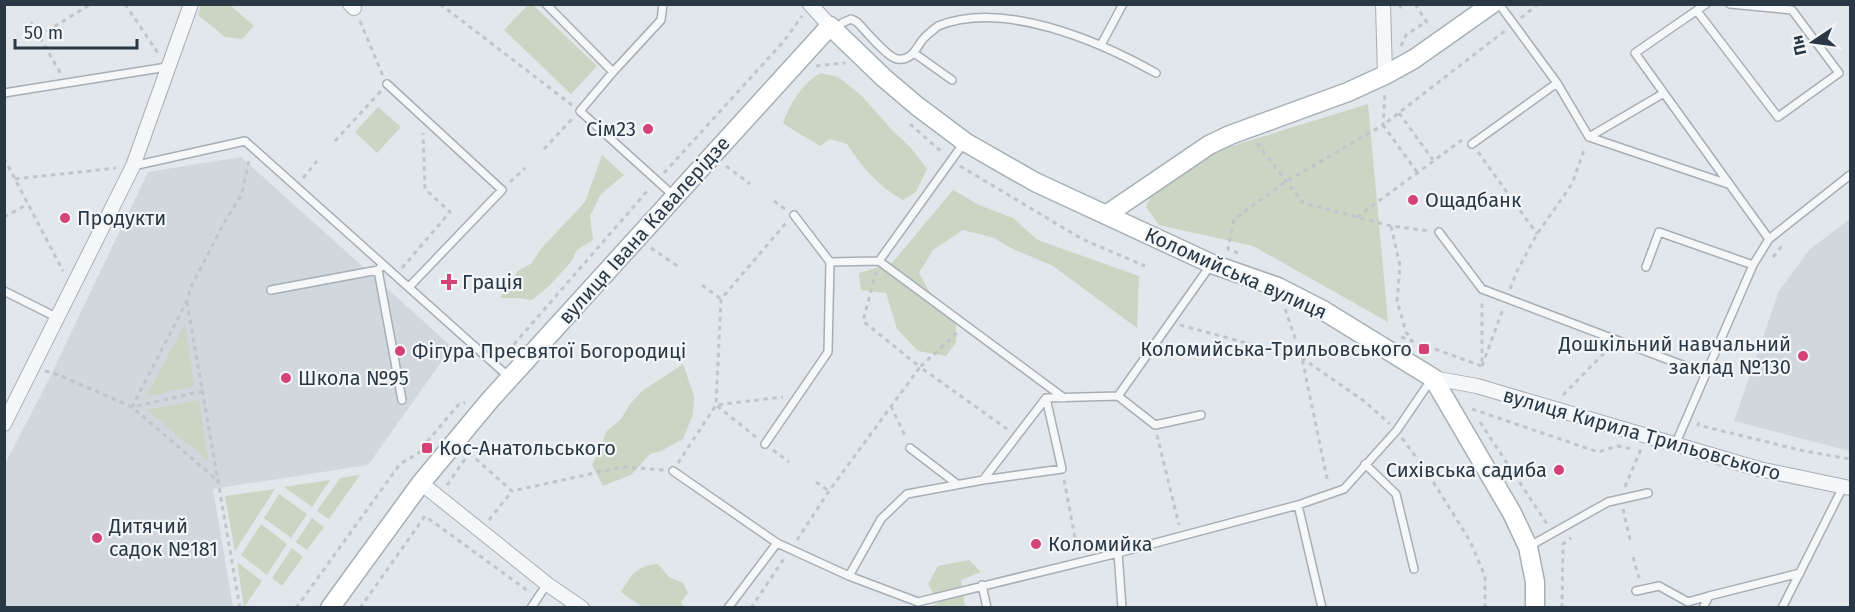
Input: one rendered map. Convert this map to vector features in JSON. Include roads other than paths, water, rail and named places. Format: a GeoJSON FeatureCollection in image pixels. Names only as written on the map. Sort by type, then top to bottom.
{"type":"FeatureCollection","features":[{"type":"Feature","properties":{"kind":"street"},"geometry":{"type":"LineString","coordinates":[[4,424],[133,166],[191,4]]}},
{"type":"Feature","properties":{"kind":"street"},"geometry":{"type":"LineString","coordinates":[[1383,4],[1385,71]]}},
{"type":"Feature","properties":{"kind":"street"},"geometry":{"type":"LineString","coordinates":[[1106,215],[1209,145],[1321,102],[1385,71],[1440,40],[1492,4]]}},
{"type":"Feature","properties":{"kind":"street"},"geometry":{"type":"LineString","coordinates":[[810,5],[832,28]]}},
{"type":"Feature","properties":{"kind":"street","name":"Коломийська вулиця"},"geometry":{"type":"LineString","coordinates":[[832,28],[916,106],[965,142],[1035,182],[1106,215],[1212,264],[1278,287],[1321,309],[1433,378],[1512,513],[1528,547],[1535,582],[1535,608]]}},
{"type":"Feature","properties":{"kind":"street","name":"вулиця Івана Кавалерідзе"},"geometry":{"type":"LineString","coordinates":[[330,608],[421,483],[510,378],[832,28]]}},
{"type":"Feature","properties":{"kind":"street","name":"вулиця Кирила Трильовського"},"geometry":{"type":"LineString","coordinates":[[1433,378],[1477,386],[1759,470],[1847,488]]}},
{"type":"Feature","properties":{"kind":"street"},"geometry":{"type":"LineString","coordinates":[[421,483],[547,584],[582,608]]}},
{"type":"Feature","properties":{"kind":"lane"},"geometry":{"type":"LineString","coordinates":[[546,4],[613,72]]}},
{"type":"Feature","properties":{"kind":"lane"},"geometry":{"type":"LineString","coordinates":[[663,4],[661,20],[580,111],[675,196]]}},
{"type":"Feature","properties":{"kind":"lane"},"geometry":{"type":"LineString","coordinates":[[1102,43],[1123,4]]}},
{"type":"Feature","properties":{"kind":"lane"},"geometry":{"type":"LineString","coordinates":[[1499,4],[1557,83],[1589,137],[1728,184]]}},
{"type":"Feature","properties":{"kind":"lane"},"geometry":{"type":"LineString","coordinates":[[1706,4],[1635,53],[1769,239]]}},
{"type":"Feature","properties":{"kind":"lane"},"geometry":{"type":"LineString","coordinates":[[1697,10],[1778,117],[1839,73],[1792,10],[1730,4]]}},
{"type":"Feature","properties":{"kind":"lane"},"geometry":{"type":"LineString","coordinates":[[832,28],[851,19],[857,22],[892,57],[904,58],[914,53],[923,39],[940,24],[966,10]]}},
{"type":"Feature","properties":{"kind":"lane"},"geometry":{"type":"LineString","coordinates":[[1074,27],[1156,73]]}},
{"type":"Feature","properties":{"kind":"lane"},"geometry":{"type":"LineString","coordinates":[[914,53],[952,80]]}},
{"type":"Feature","properties":{"kind":"lane"},"geometry":{"type":"LineString","coordinates":[[4,93],[167,67]]}},
{"type":"Feature","properties":{"kind":"lane"},"geometry":{"type":"LineString","coordinates":[[1472,144],[1557,83]]}},
{"type":"Feature","properties":{"kind":"lane"},"geometry":{"type":"LineString","coordinates":[[387,84],[502,190],[409,287]]}},
{"type":"Feature","properties":{"kind":"lane"},"geometry":{"type":"LineString","coordinates":[[1589,137],[1664,93]]}},
{"type":"Feature","properties":{"kind":"lane"},"geometry":{"type":"LineString","coordinates":[[133,166],[245,141],[381,267],[396,275],[510,378]]}},
{"type":"Feature","properties":{"kind":"lane"},"geometry":{"type":"LineString","coordinates":[[879,261],[965,142]]}},
{"type":"Feature","properties":{"kind":"lane"},"geometry":{"type":"LineString","coordinates":[[1676,445],[1753,265],[1769,239],[1851,175]]}},
{"type":"Feature","properties":{"kind":"lane"},"geometry":{"type":"LineString","coordinates":[[765,444],[828,352],[830,262],[794,215]]}},
{"type":"Feature","properties":{"kind":"lane"},"geometry":{"type":"LineString","coordinates":[[1439,232],[1482,290],[1706,375]]}},
{"type":"Feature","properties":{"kind":"lane"},"geometry":{"type":"LineString","coordinates":[[1646,267],[1659,232],[1753,265]]}},
{"type":"Feature","properties":{"kind":"lane"},"geometry":{"type":"LineString","coordinates":[[830,262],[879,261],[1064,398]]}},
{"type":"Feature","properties":{"kind":"lane"},"geometry":{"type":"LineString","coordinates":[[1118,396],[1212,264]]}},
{"type":"Feature","properties":{"kind":"lane"},"geometry":{"type":"LineString","coordinates":[[271,290],[381,267]]}},
{"type":"Feature","properties":{"kind":"lane"},"geometry":{"type":"LineString","coordinates":[[381,267],[402,400]]}},
{"type":"Feature","properties":{"kind":"lane"},"geometry":{"type":"LineString","coordinates":[[4,291],[58,318]]}},
{"type":"Feature","properties":{"kind":"lane"},"geometry":{"type":"LineString","coordinates":[[673,471],[777,543],[849,576],[918,602],[1118,553],[1298,505],[1344,489],[1397,430],[1433,378]]}},
{"type":"Feature","properties":{"kind":"lane"},"geometry":{"type":"LineString","coordinates":[[1046,398],[1118,396],[1155,425],[1201,415]]}},
{"type":"Feature","properties":{"kind":"lane"},"geometry":{"type":"LineString","coordinates":[[983,480],[1046,398]]}},
{"type":"Feature","properties":{"kind":"lane"},"geometry":{"type":"LineString","coordinates":[[849,576],[880,519],[907,494],[957,484],[1062,469],[1046,398]]}},
{"type":"Feature","properties":{"kind":"lane"},"geometry":{"type":"LineString","coordinates":[[910,448],[957,484]]}},
{"type":"Feature","properties":{"kind":"lane"},"geometry":{"type":"LineString","coordinates":[[1365,464],[1396,494],[1414,569]]}},
{"type":"Feature","properties":{"kind":"lane"},"geometry":{"type":"LineString","coordinates":[[1782,608],[1847,488]]}},
{"type":"Feature","properties":{"kind":"lane"},"geometry":{"type":"LineString","coordinates":[[1528,547],[1608,502],[1648,493]]}},
{"type":"Feature","properties":{"kind":"lane"},"geometry":{"type":"LineString","coordinates":[[1298,505],[1322,608]]}},
{"type":"Feature","properties":{"kind":"lane"},"geometry":{"type":"LineString","coordinates":[[728,608],[777,543]]}},
{"type":"Feature","properties":{"kind":"lane"},"geometry":{"type":"LineString","coordinates":[[1118,553],[1122,608]]}},
{"type":"Feature","properties":{"kind":"lane"},"geometry":{"type":"LineString","coordinates":[[1639,591],[1659,586],[1688,602],[1800,573]]}},
{"type":"Feature","properties":{"kind":"lane"},"geometry":{"type":"LineString","coordinates":[[531,608],[547,584]]}},
{"type":"Feature","properties":{"kind":"lane"},"geometry":{"type":"LineString","coordinates":[[982,585],[987,608]]}},
{"type":"Feature","properties":{"kind":"lane"},"geometry":{"type":"LineString","coordinates":[[1704,608],[1710,596]]}},
{"type":"Feature","properties":{"kind":"place","name":"Сім23"},"geometry":{"type":"Point","coordinates":[648,129]}},
{"type":"Feature","properties":{"kind":"place","name":"Ощадбанк"},"geometry":{"type":"Point","coordinates":[1413,200]}},
{"type":"Feature","properties":{"kind":"place","name":"Продукти"},"geometry":{"type":"Point","coordinates":[65,218]}},
{"type":"Feature","properties":{"kind":"place","name":"Грація"},"geometry":{"type":"Point","coordinates":[449,282]}},
{"type":"Feature","properties":{"kind":"place","name":"Коломийська-Трильовського"},"geometry":{"type":"Point","coordinates":[1424,349]}},
{"type":"Feature","properties":{"kind":"place","name":"Фігура Пресвятої Богородиці"},"geometry":{"type":"Point","coordinates":[400,351]}},
{"type":"Feature","properties":{"kind":"place","name":"Дошкільний навчальний заклад №130"},"geometry":{"type":"Point","coordinates":[1803,356]}},
{"type":"Feature","properties":{"kind":"place","name":"Школа №95"},"geometry":{"type":"Point","coordinates":[286,378]}},
{"type":"Feature","properties":{"kind":"place","name":"Кос-Анатольського"},"geometry":{"type":"Point","coordinates":[427,448]}},
{"type":"Feature","properties":{"kind":"place","name":"Сихівська садиба"},"geometry":{"type":"Point","coordinates":[1559,470]}},
{"type":"Feature","properties":{"kind":"place","name":"Дитячий садок №181"},"geometry":{"type":"Point","coordinates":[97,538]}},
{"type":"Feature","properties":{"kind":"place","name":"Коломийка"},"geometry":{"type":"Point","coordinates":[1036,544]}}]}
